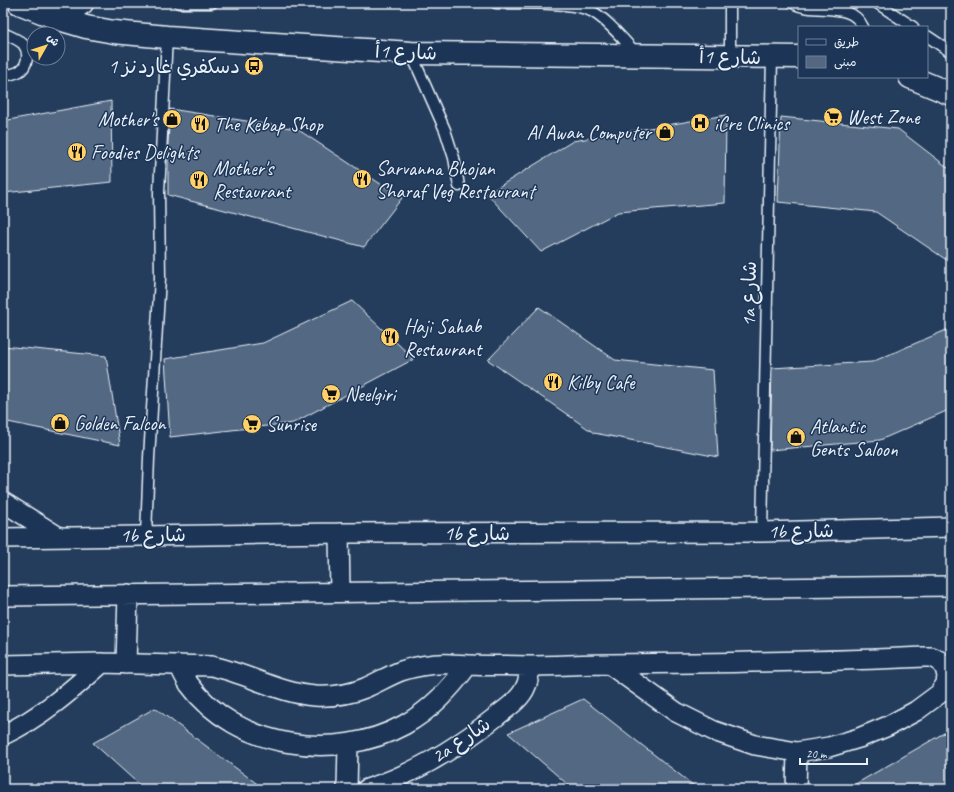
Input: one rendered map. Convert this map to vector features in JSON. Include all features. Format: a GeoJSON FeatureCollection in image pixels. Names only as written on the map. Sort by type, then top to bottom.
{"type":"FeatureCollection","features":[{"type":"Feature","properties":{"kind":"street","name":"شارع 1أ"},"geometry":{"type":"LineString","coordinates":[[19,3],[59,19],[86,27],[114,32],[167,37],[411,53],[798,57]]}},
{"type":"Feature","properties":{"kind":"street"},"geometry":{"type":"LineString","coordinates":[[59,19],[82,3]]}},
{"type":"Feature","properties":{"kind":"street"},"geometry":{"type":"LineString","coordinates":[[912,78],[951,94]]}},
{"type":"Feature","properties":{"kind":"street"},"geometry":{"type":"LineString","coordinates":[[3,502],[59,537]]}},
{"type":"Feature","properties":{"kind":"street","name":"1b شارع"},"geometry":{"type":"LineString","coordinates":[[3,538],[339,533],[762,532],[951,527]]}},
{"type":"Feature","properties":{"kind":"street"},"geometry":{"type":"LineString","coordinates":[[339,533],[340,592]]}},
{"type":"Feature","properties":{"kind":"street"},"geometry":{"type":"LineString","coordinates":[[3,596],[951,586]]}},
{"type":"Feature","properties":{"kind":"street"},"geometry":{"type":"LineString","coordinates":[[126,664],[128,594]]}},
{"type":"Feature","properties":{"kind":"street"},"geometry":{"type":"LineString","coordinates":[[3,665],[102,663],[210,666],[226,669],[269,686],[293,693],[316,696],[341,695],[364,688],[386,678],[418,667],[451,664],[530,666],[609,664],[845,661],[932,657],[940,661],[945,668],[947,676],[946,684],[939,694],[916,711],[888,726],[859,738],[829,747],[797,752],[755,745],[714,731],[676,712],[609,664]]}},
{"type":"Feature","properties":{"kind":"street"},"geometry":{"type":"LineString","coordinates":[[3,735],[35,717],[102,663]]}},
{"type":"Feature","properties":{"kind":"street"},"geometry":{"type":"LineString","coordinates":[[179,665],[188,683],[200,697],[212,709],[227,719],[255,734],[285,742],[317,746],[348,744],[377,737],[404,725],[434,703],[451,688],[468,665]]}},
{"type":"Feature","properties":{"kind":"street","name":"2a شارع"},"geometry":{"type":"LineString","coordinates":[[367,789],[388,783],[424,765],[459,744],[492,720],[521,695],[529,678],[530,666]]}},
{"type":"Feature","properties":{"kind":"street"},"geometry":{"type":"LineString","coordinates":[[347,789],[348,744]]}},
{"type":"Feature","properties":{"kind":"street"},"geometry":{"type":"LineString","coordinates":[[796,789],[797,752]]}},
{"type":"Feature","properties":{"kind":"lane"},"geometry":{"type":"LineString","coordinates":[[179,3],[212,3]]}},
{"type":"Feature","properties":{"kind":"lane"},"geometry":{"type":"LineString","coordinates":[[496,3],[566,5],[584,8],[600,16],[639,56]]}},
{"type":"Feature","properties":{"kind":"lane"},"geometry":{"type":"LineString","coordinates":[[730,3],[730,57]]}},
{"type":"Feature","properties":{"kind":"lane"},"geometry":{"type":"LineString","coordinates":[[793,3],[850,12],[857,18],[862,26]]}},
{"type":"Feature","properties":{"kind":"lane"},"geometry":{"type":"LineString","coordinates":[[877,3],[912,26]]}},
{"type":"Feature","properties":{"kind":"lane"},"geometry":{"type":"LineString","coordinates":[[3,33],[22,44],[27,51],[27,59],[25,66],[19,72],[3,76]]}},
{"type":"Feature","properties":{"kind":"lane"},"geometry":{"type":"LineString","coordinates":[[146,535],[160,278],[159,192],[167,37]]}},
{"type":"Feature","properties":{"kind":"lane"},"geometry":{"type":"LineString","coordinates":[[928,37],[951,52]]}},
{"type":"Feature","properties":{"kind":"lane"},"geometry":{"type":"LineString","coordinates":[[411,53],[445,130],[454,158],[460,186]]}},
{"type":"Feature","properties":{"kind":"lane","name":"1a شارع"},"geometry":{"type":"LineString","coordinates":[[762,532],[772,57]]}},
{"type":"Feature","properties":{"kind":"building"},"geometry":{"type":"Polygon","coordinates":[[[111,101],[112,182],[3,193],[3,121],[111,101]]]}},
{"type":"Feature","properties":{"kind":"building"},"geometry":{"type":"Polygon","coordinates":[[[170,109],[297,129],[402,198],[364,247],[168,195],[168,143],[170,109]]]}},
{"type":"Feature","properties":{"kind":"building"},"geometry":{"type":"Polygon","coordinates":[[[726,115],[725,203],[618,212],[541,252],[487,194],[573,141],[726,115]]]}},
{"type":"Feature","properties":{"kind":"building"},"geometry":{"type":"Polygon","coordinates":[[[781,117],[898,129],[951,170],[951,263],[876,212],[778,202],[781,117]]]}},
{"type":"Feature","properties":{"kind":"building"},"geometry":{"type":"Polygon","coordinates":[[[352,301],[414,359],[293,423],[170,437],[165,359],[263,343],[352,301]]]}},
{"type":"Feature","properties":{"kind":"building"},"geometry":{"type":"Polygon","coordinates":[[[539,307],[615,360],[713,370],[718,457],[594,433],[488,360],[539,307]]]}},
{"type":"Feature","properties":{"kind":"building"},"geometry":{"type":"Polygon","coordinates":[[[951,328],[951,409],[880,440],[770,450],[772,368],[872,362],[951,328]]]}},
{"type":"Feature","properties":{"kind":"building"},"geometry":{"type":"Polygon","coordinates":[[[3,346],[106,356],[120,445],[3,421],[3,346]]]}},
{"type":"Feature","properties":{"kind":"building"},"geometry":{"type":"Polygon","coordinates":[[[583,699],[698,789],[573,789],[508,733],[583,699]]]}},
{"type":"Feature","properties":{"kind":"building"},"geometry":{"type":"Polygon","coordinates":[[[155,708],[264,789],[144,789],[93,743],[155,708]]]}},
{"type":"Feature","properties":{"kind":"building"},"geometry":{"type":"Polygon","coordinates":[[[951,729],[951,789],[847,789],[951,729]]]}},
{"type":"Feature","properties":{"kind":"place","name":"دسكفري غاردنز 1"},"geometry":{"type":"Point","coordinates":[254,66]}},
{"type":"Feature","properties":{"kind":"place","name":"West Zone"},"geometry":{"type":"Point","coordinates":[833,117]}},
{"type":"Feature","properties":{"kind":"place","name":"Mother's"},"geometry":{"type":"Point","coordinates":[172,119]}},
{"type":"Feature","properties":{"kind":"place","name":"iCre Clinics"},"geometry":{"type":"Point","coordinates":[700,123]}},
{"type":"Feature","properties":{"kind":"place","name":"The Kebap Shop"},"geometry":{"type":"Point","coordinates":[200,124]}},
{"type":"Feature","properties":{"kind":"place","name":"Al Awan Computer"},"geometry":{"type":"Point","coordinates":[665,132]}},
{"type":"Feature","properties":{"kind":"place","name":"Foodies Delights"},"geometry":{"type":"Point","coordinates":[77,152]}},
{"type":"Feature","properties":{"kind":"place","name":"Sarvanna Bhojan Sharaf Veg Restaurant"},"geometry":{"type":"Point","coordinates":[362,179]}},
{"type":"Feature","properties":{"kind":"place","name":"Mother's Restaurant"},"geometry":{"type":"Point","coordinates":[199,180]}},
{"type":"Feature","properties":{"kind":"place","name":"Haji Sahab Restaurant"},"geometry":{"type":"Point","coordinates":[390,337]}},
{"type":"Feature","properties":{"kind":"place","name":"Kilby Cafe"},"geometry":{"type":"Point","coordinates":[553,382]}},
{"type":"Feature","properties":{"kind":"place","name":"Neelgiri"},"geometry":{"type":"Point","coordinates":[331,394]}},
{"type":"Feature","properties":{"kind":"place","name":"Golden Falcon"},"geometry":{"type":"Point","coordinates":[60,423]}},
{"type":"Feature","properties":{"kind":"place","name":"Sunrise"},"geometry":{"type":"Point","coordinates":[252,424]}},
{"type":"Feature","properties":{"kind":"place","name":"Atlantic Gents Saloon"},"geometry":{"type":"Point","coordinates":[796,437]}}]}
